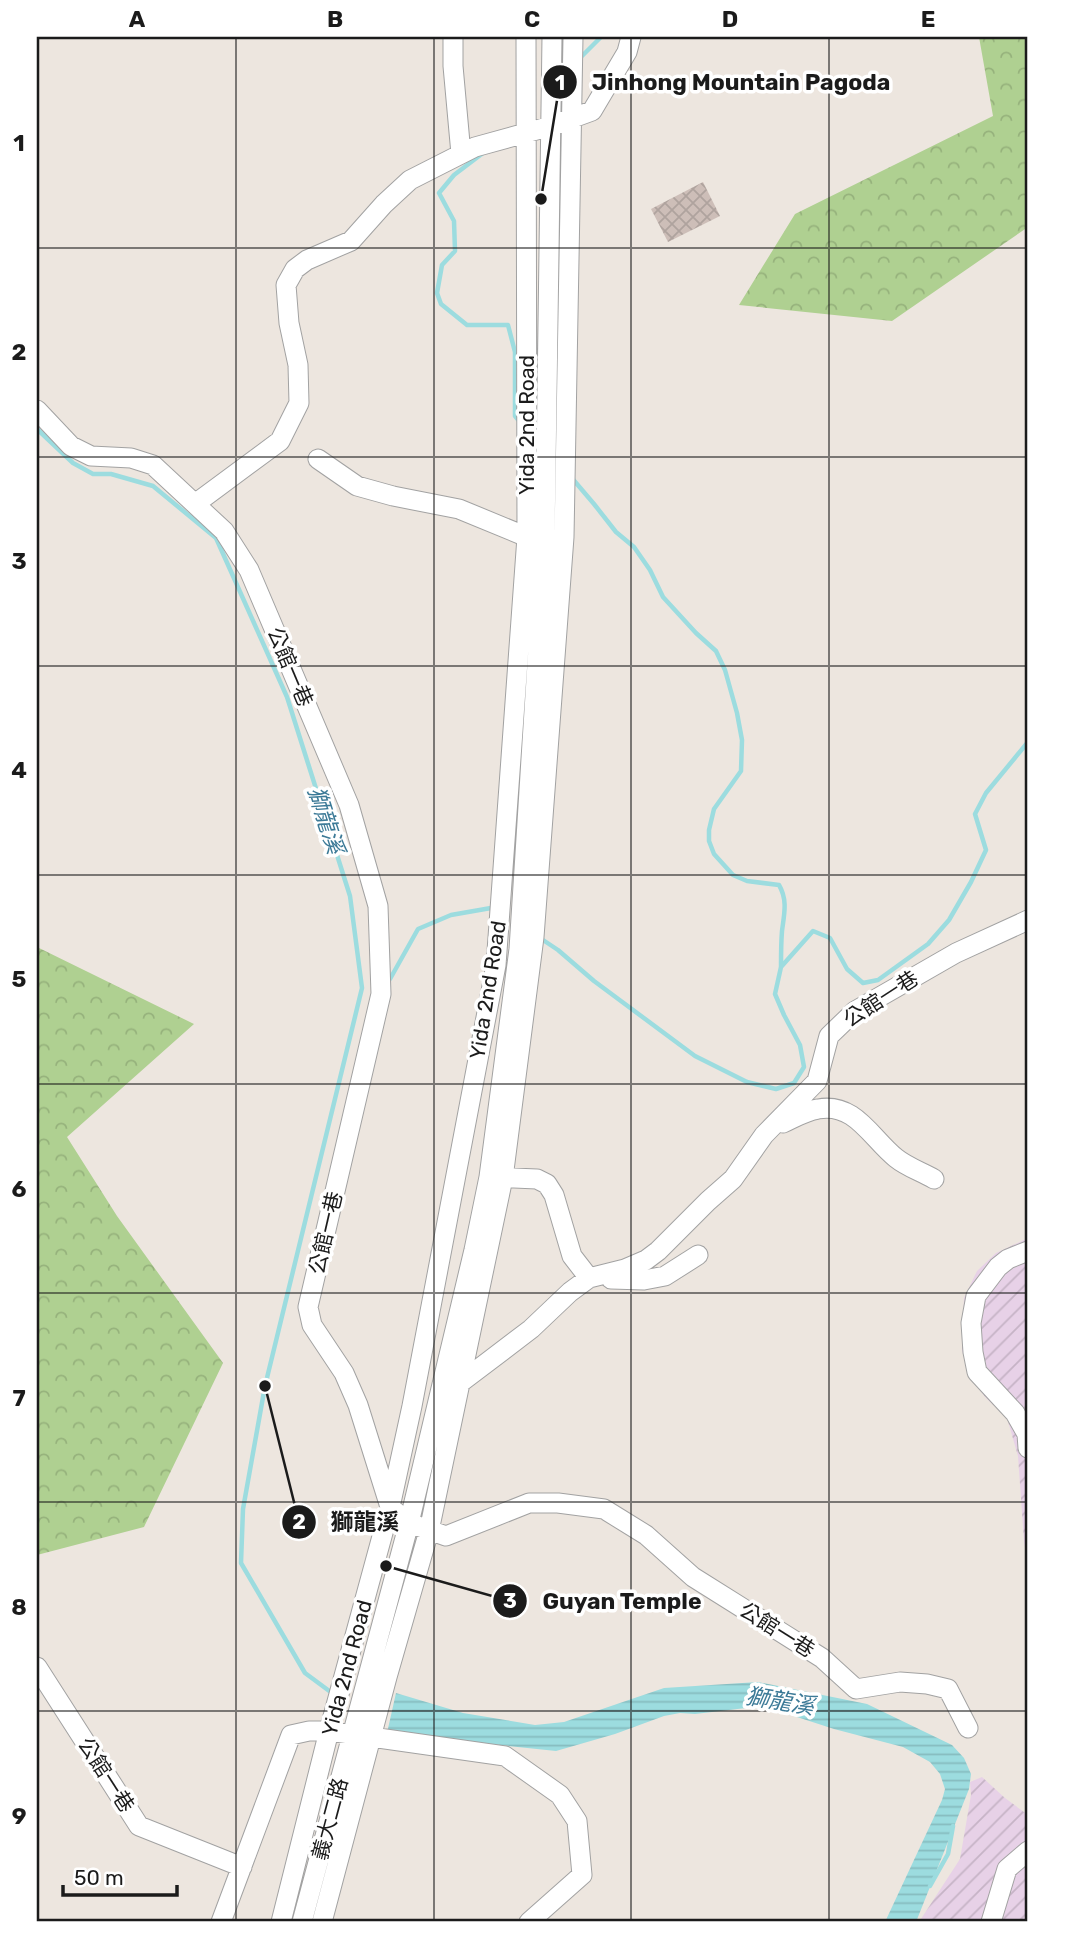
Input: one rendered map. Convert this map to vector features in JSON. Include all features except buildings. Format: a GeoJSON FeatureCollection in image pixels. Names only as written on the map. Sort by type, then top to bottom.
{"type":"FeatureCollection","features":[{"type":"Feature","properties":{"kind":"street"},"geometry":{"type":"LineString","coordinates":[[453,37],[461,154]]}},
{"type":"Feature","properties":{"kind":"street","name":"Yida 2nd Road"},"geometry":{"type":"LineString","coordinates":[[526,37],[525,133],[545,537]]}},
{"type":"Feature","properties":{"kind":"street","name":"Yida 2nd Road"},"geometry":{"type":"LineString","coordinates":[[281,1922],[390,1507],[415,1393],[496,965],[545,537],[552,37]]}},
{"type":"Feature","properties":{"kind":"street","name":"Yida 2nd Road"},"geometry":{"type":"LineString","coordinates":[[378,1676],[429,1531],[461,1383],[496,1177],[519,948],[572,118],[573,37]]}},
{"type":"Feature","properties":{"kind":"street"},"geometry":{"type":"LineString","coordinates":[[195,504],[280,441],[299,403],[298,365],[289,323],[286,285],[295,269],[307,260],[351,241],[410,180],[475,147],[551,126],[592,111],[627,52],[631,37]]}},
{"type":"Feature","properties":{"kind":"street","name":"公館一巷"},"geometry":{"type":"LineString","coordinates":[[37,410],[71,446],[92,456],[131,458],[153,465],[225,531],[248,570],[349,805],[378,906],[381,994],[308,1307],[312,1325],[344,1374],[358,1405],[390,1507],[409,1523],[446,1536],[529,1503],[558,1503],[604,1509],[646,1535],[693,1577],[822,1658],[856,1689],[900,1682],[948,1689],[968,1728]]}},
{"type":"Feature","properties":{"kind":"street"},"geometry":{"type":"LineString","coordinates":[[318,459],[357,486],[459,509],[545,537]]}},
{"type":"Feature","properties":{"kind":"street","name":"公館一巷"},"geometry":{"type":"LineString","coordinates":[[438,1399],[531,1329],[589,1278],[625,1269],[658,1251],[708,1200],[733,1179],[764,1135],[817,1081],[829,1036],[855,1011],[956,953],[1028,920]]}},
{"type":"Feature","properties":{"kind":"street"},"geometry":{"type":"LineString","coordinates":[[764,1135],[777,1125],[808,1111],[820,1108],[839,1109],[851,1114],[897,1159],[934,1179]]}},
{"type":"Feature","properties":{"kind":"street"},"geometry":{"type":"LineString","coordinates":[[496,1177],[537,1179],[547,1184],[554,1195],[572,1256],[589,1278],[644,1280],[665,1276],[698,1255]]}},
{"type":"Feature","properties":{"kind":"street","name":"Yida 2nd Road"},"geometry":{"type":"LineString","coordinates":[[378,1676],[438,1399],[474,1250],[496,1177]]}},
{"type":"Feature","properties":{"kind":"street"},"geometry":{"type":"LineString","coordinates":[[1028,1251],[1008,1259],[998,1268],[976,1296],[971,1323],[977,1372],[1015,1413],[1027,1434],[1028,1448]]}},
{"type":"Feature","properties":{"kind":"street","name":"公館一巷"},"geometry":{"type":"LineString","coordinates":[[37,1667],[139,1826],[242,1867]]}},
{"type":"Feature","properties":{"kind":"street","name":"義大二路"},"geometry":{"type":"LineString","coordinates":[[302,1922],[378,1676]]}},
{"type":"Feature","properties":{"kind":"street"},"geometry":{"type":"LineString","coordinates":[[221,1922],[291,1735],[309,1731],[361,1735],[505,1756],[560,1795],[577,1821],[582,1875],[528,1922]]}},
{"type":"Feature","properties":{"kind":"street","name":"Yida 2nd Road"},"geometry":{"type":"LineString","coordinates":[[322,1922],[361,1735]]}},
{"type":"Feature","properties":{"kind":"street"},"geometry":{"type":"LineString","coordinates":[[992,1922],[1007,1869],[1028,1851]]}},
{"type":"Feature","properties":{"kind":"shaded area"},"geometry":{"type":"Polygon","coordinates":[[[1028,1238],[1028,1566],[1018,1456],[1007,1418],[986,1398],[969,1376],[962,1350],[964,1298],[977,1271],[996,1253],[1028,1238]]]}},
{"type":"Feature","properties":{"kind":"shaded area"},"geometry":{"type":"Polygon","coordinates":[[[982,1777],[1028,1815],[1028,1922],[919,1922],[960,1859],[971,1795],[970,1782],[982,1777]]]}},
{"type":"Feature","properties":{"kind":"green space"},"geometry":{"type":"Polygon","coordinates":[[[979,37],[1028,37],[1028,227],[892,321],[739,305],[795,214],[993,116],[979,37]]]}},
{"type":"Feature","properties":{"kind":"green space"},"geometry":{"type":"Polygon","coordinates":[[[37,947],[194,1024],[67,1137],[117,1216],[223,1363],[144,1527],[37,1555],[37,947]]]}},
{"type":"Feature","properties":{"kind":"water","name":"獅龍溪"},"geometry":{"type":"Polygon","coordinates":[[[758,1682],[867,1704],[952,1745],[964,1758],[971,1774],[969,1789],[916,1922],[885,1922],[945,1789],[940,1774],[930,1762],[903,1747],[834,1729],[763,1706],[664,1716],[556,1751],[387,1733],[396,1693],[463,1713],[535,1725],[564,1722],[664,1688],[758,1682]]]}},
{"type":"Feature","properties":{"kind":"waterway"},"geometry":{"type":"LineString","coordinates":[[580,58],[601,37]]}},
{"type":"Feature","properties":{"kind":"waterway"},"geometry":{"type":"LineString","coordinates":[[483,153],[454,175],[439,193],[454,221],[455,251],[442,265],[437,293],[441,304],[467,325],[508,325],[515,352],[515,416],[520,422]]}},
{"type":"Feature","properties":{"kind":"waterway","name":"獅龍溪"},"geometry":{"type":"LineString","coordinates":[[37,429],[73,463],[93,474],[111,474],[153,486],[216,538],[287,697],[350,896],[362,988],[265,1386],[243,1509],[241,1563],[305,1673],[332,1693]]}},
{"type":"Feature","properties":{"kind":"waterway"},"geometry":{"type":"LineString","coordinates":[[571,477],[616,532],[634,547],[650,570],[663,597],[716,651],[725,670],[742,740],[741,771],[714,809],[709,841],[714,854],[733,875],[747,881],[779,885],[785,908],[781,967]]}},
{"type":"Feature","properties":{"kind":"waterway"},"geometry":{"type":"LineString","coordinates":[[540,938],[695,1056],[747,1082],[776,1089],[794,1083],[804,1067],[800,1045],[775,994],[781,967],[813,931],[830,938],[847,969],[863,983],[878,980],[928,944],[949,920],[986,850],[975,814],[986,793],[1028,742]]}},
{"type":"Feature","properties":{"kind":"waterway"},"geometry":{"type":"LineString","coordinates":[[386,981],[390,979],[418,929],[451,915],[494,909]]}},
{"type":"Feature","properties":{"kind":"waterway","name":"獅龍溪"},"geometry":{"type":"LineString","coordinates":[[930,1886],[948,1854],[953,1826]]}},
{"type":"Feature","properties":{"kind":"place","name":"Jinhong Mountain Pagoda"},"geometry":{"type":"Point","coordinates":[541,199]}},
{"type":"Feature","properties":{"kind":"place","name":"獅龍溪"},"geometry":{"type":"Point","coordinates":[265,1386]}},
{"type":"Feature","properties":{"kind":"place","name":"Guyan Temple"},"geometry":{"type":"Point","coordinates":[386,1566]}}]}
